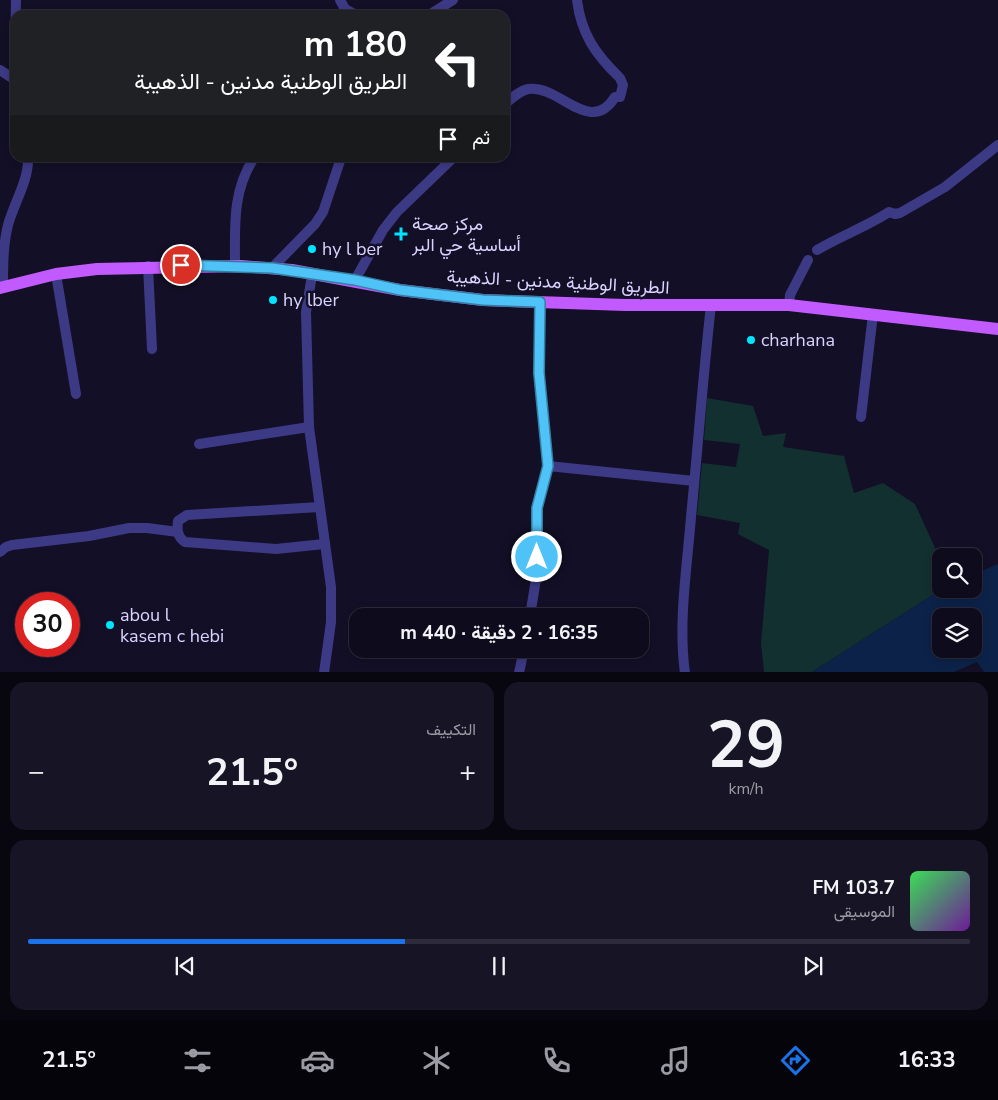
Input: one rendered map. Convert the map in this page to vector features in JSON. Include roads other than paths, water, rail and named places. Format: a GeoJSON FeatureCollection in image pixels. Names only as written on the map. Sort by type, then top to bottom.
{"type":"FeatureCollection","features":[{"type":"Feature","properties":{"kind":"main road","name":"الطريق الوطنية مدنين - الذهيبة"},"geometry":{"type":"LineString","coordinates":[[1,287],[56,274],[96,268],[235,266],[272,268],[355,280],[419,292],[483,300],[789,305],[998,329]]}},
{"type":"Feature","properties":{"kind":"street"},"geometry":{"type":"LineString","coordinates":[[437,10],[453,0]]}},
{"type":"Feature","properties":{"kind":"street"},"geometry":{"type":"LineString","coordinates":[[510,100],[517,94],[534,89],[589,112],[600,112],[611,104],[615,97],[620,97],[623,85],[620,78],[592,48],[584,31],[577,0]]}},
{"type":"Feature","properties":{"kind":"street"},"geometry":{"type":"LineString","coordinates":[[816,250],[836,238],[874,222],[889,212],[900,213],[945,187],[998,145]]}},
{"type":"Feature","properties":{"kind":"street"},"geometry":{"type":"LineString","coordinates":[[1,287],[3,252],[8,225],[26,174],[28,162]]}},
{"type":"Feature","properties":{"kind":"street"},"geometry":{"type":"LineString","coordinates":[[235,266],[234,220],[238,191],[242,178],[252,162]]}},
{"type":"Feature","properties":{"kind":"street"},"geometry":{"type":"LineString","coordinates":[[272,268],[315,224],[323,212],[340,162]]}},
{"type":"Feature","properties":{"kind":"street"},"geometry":{"type":"LineString","coordinates":[[355,280],[383,230],[397,212],[449,162]]}},
{"type":"Feature","properties":{"kind":"street"},"geometry":{"type":"LineString","coordinates":[[789,305],[790,295],[808,260]]}},
{"type":"Feature","properties":{"kind":"street"},"geometry":{"type":"LineString","coordinates":[[148,266],[152,349]]}},
{"type":"Feature","properties":{"kind":"street"},"geometry":{"type":"LineString","coordinates":[[56,274],[76,394]]}},
{"type":"Feature","properties":{"kind":"street"},"geometry":{"type":"LineString","coordinates":[[312,275],[306,304],[309,426],[331,587],[330,622],[324,672]]}},
{"type":"Feature","properties":{"kind":"street"},"geometry":{"type":"LineString","coordinates":[[531,608],[537,573],[537,508],[548,466],[539,373],[540,302]]}},
{"type":"Feature","properties":{"kind":"street"},"geometry":{"type":"LineString","coordinates":[[684,672],[682,636],[701,390],[711,305]]}},
{"type":"Feature","properties":{"kind":"street"},"geometry":{"type":"LineString","coordinates":[[861,417],[873,314]]}},
{"type":"Feature","properties":{"kind":"street"},"geometry":{"type":"LineString","coordinates":[[199,444],[309,426]]}},
{"type":"Feature","properties":{"kind":"street"},"geometry":{"type":"LineString","coordinates":[[548,466],[694,481]]}},
{"type":"Feature","properties":{"kind":"street"},"geometry":{"type":"LineString","coordinates":[[320,507],[187,515],[178,521],[178,532],[180,539],[190,543],[276,548],[324,544]]}},
{"type":"Feature","properties":{"kind":"street"},"geometry":{"type":"LineString","coordinates":[[0,552],[12,545],[90,536],[129,528],[178,532]]}},
{"type":"Feature","properties":{"kind":"street"},"geometry":{"type":"LineString","coordinates":[[519,672],[522,658]]}},
{"type":"Feature","properties":{"kind":"water"},"geometry":{"type":"Polygon","coordinates":[[[998,564],[998,672],[984,672],[977,662],[954,672],[812,672],[932,595],[932,598],[982,598],[982,571],[998,564]]]}},
{"type":"Feature","properties":{"kind":"place","name":"مركز صحة أساسية حي البر"},"geometry":{"type":"Point","coordinates":[401,234]}},
{"type":"Feature","properties":{"kind":"place","name":"hy l ber"},"geometry":{"type":"Point","coordinates":[312,249]}},
{"type":"Feature","properties":{"kind":"place","name":"hy lber"},"geometry":{"type":"Point","coordinates":[273,300]}},
{"type":"Feature","properties":{"kind":"place","name":"charhana"},"geometry":{"type":"Point","coordinates":[751,340]}},
{"type":"Feature","properties":{"kind":"place","name":"abou l kasem c hebi"},"geometry":{"type":"Point","coordinates":[110,625]}}]}
